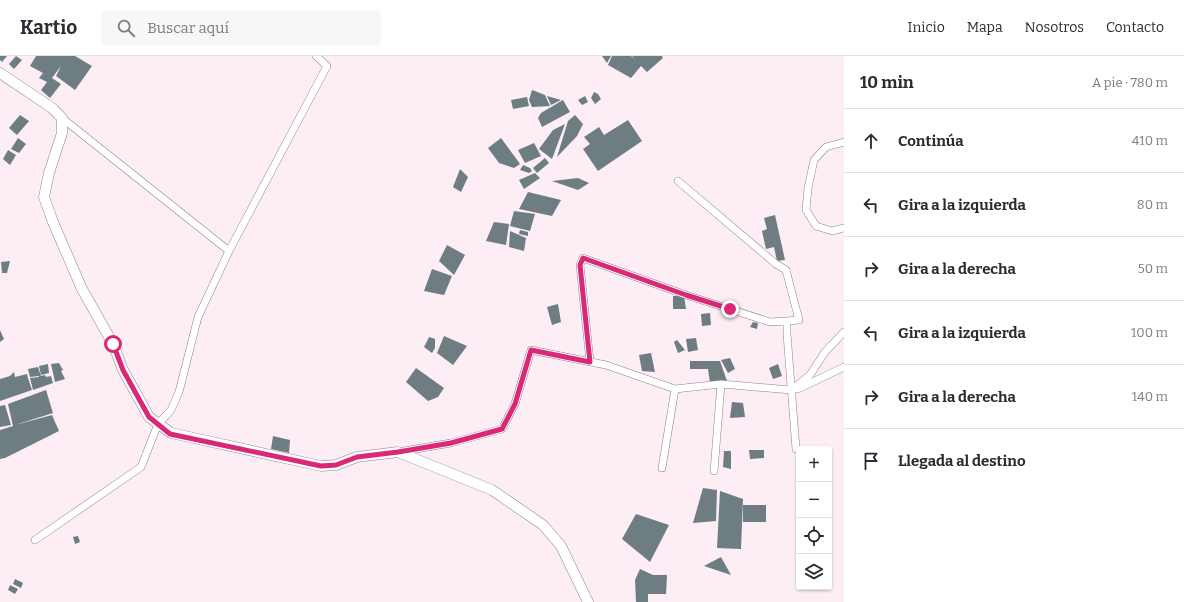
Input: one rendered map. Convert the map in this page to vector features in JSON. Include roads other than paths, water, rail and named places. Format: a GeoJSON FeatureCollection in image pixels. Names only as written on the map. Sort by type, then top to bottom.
{"type":"FeatureCollection","features":[{"type":"Feature","properties":{"kind":"street"},"geometry":{"type":"LineString","coordinates":[[35,540],[141,467],[158,424],[171,410],[179,392],[198,317],[229,251],[327,66],[316,56]]}},
{"type":"Feature","properties":{"kind":"street"},"geometry":{"type":"LineString","coordinates":[[0,73],[52,108],[62,118],[229,251]]}},
{"type":"Feature","properties":{"kind":"street"},"geometry":{"type":"LineString","coordinates":[[62,118],[62,132],[49,173],[44,197],[53,222],[82,289],[113,344],[123,370],[149,417],[170,434],[321,466],[336,465],[357,457],[451,443],[502,429],[515,404],[531,350],[606,365],[675,389],[721,384],[791,390],[800,388],[844,367]]}},
{"type":"Feature","properties":{"kind":"street"},"geometry":{"type":"LineString","coordinates":[[844,142],[826,147],[814,160],[808,188],[806,210],[816,226],[832,232],[844,228]]}},
{"type":"Feature","properties":{"kind":"street"},"geometry":{"type":"LineString","coordinates":[[590,362],[580,265],[583,258],[686,295],[770,322],[799,320],[786,270],[776,264],[678,181]]}},
{"type":"Feature","properties":{"kind":"street"},"geometry":{"type":"LineString","coordinates":[[787,320],[796,449]]}},
{"type":"Feature","properties":{"kind":"street"},"geometry":{"type":"LineString","coordinates":[[791,390],[810,375],[825,352],[844,332]]}},
{"type":"Feature","properties":{"kind":"street"},"geometry":{"type":"LineString","coordinates":[[714,471],[721,384]]}},
{"type":"Feature","properties":{"kind":"street"},"geometry":{"type":"LineString","coordinates":[[662,468],[675,389]]}},
{"type":"Feature","properties":{"kind":"street"},"geometry":{"type":"LineString","coordinates":[[398,452],[492,490],[543,526],[561,546],[588,602]]}}]}
